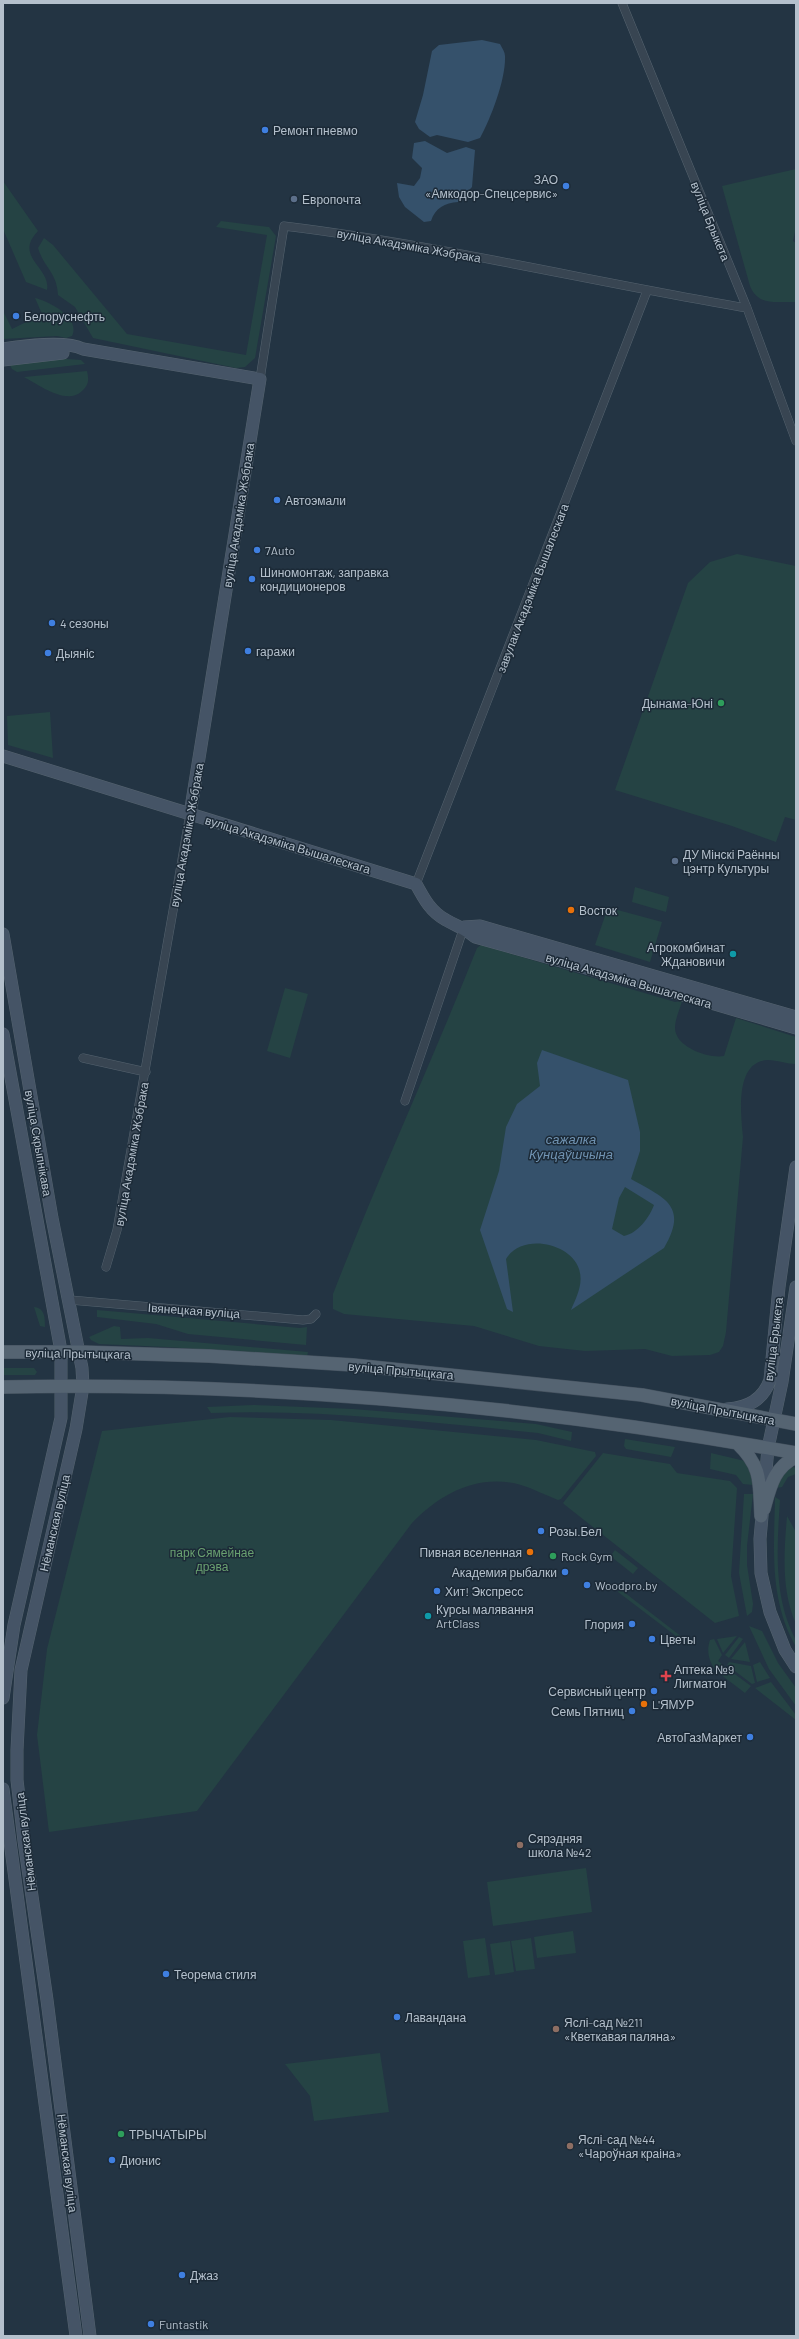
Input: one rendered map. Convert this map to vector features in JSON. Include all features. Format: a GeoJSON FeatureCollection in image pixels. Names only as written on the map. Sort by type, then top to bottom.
{"type":"FeatureCollection","features":[{"type":"Feature","properties":{"kind":"main road"},"geometry":{"type":"LineString","coordinates":[[3,349],[69,345],[83,349],[260,379]]}},
{"type":"Feature","properties":{"kind":"main road"},"geometry":{"type":"LineString","coordinates":[[3,360],[76,353],[83,349]]}},
{"type":"Feature","properties":{"kind":"main road","name":"вуліца Акадэміка Жэбрака"},"geometry":{"type":"LineString","coordinates":[[190,814],[260,379]]}},
{"type":"Feature","properties":{"kind":"main road","name":"вуліца Акадэміка Вышалескага"},"geometry":{"type":"LineString","coordinates":[[3,756],[416,884],[426,902],[434,912],[446,920],[464,927],[475,937],[796,1028]]}},
{"type":"Feature","properties":{"kind":"main road"},"geometry":{"type":"LineString","coordinates":[[3,767],[26,763]]}},
{"type":"Feature","properties":{"kind":"main road","name":"вуліца Акадэміка Вышалескага"},"geometry":{"type":"LineString","coordinates":[[464,927],[480,926],[796,1017]]}},
{"type":"Feature","properties":{"kind":"main road","name":"вуліца Скрыпнікава"},"geometry":{"type":"LineString","coordinates":[[3,934],[52,1218],[80,1352]]}},
{"type":"Feature","properties":{"kind":"main road","name":"вуліца Скрыпнікава"},"geometry":{"type":"LineString","coordinates":[[3,1034],[61,1351]]}},
{"type":"Feature","properties":{"kind":"main road","name":"вуліца Брыкета"},"geometry":{"type":"LineString","coordinates":[[723,1410],[739,1409],[760,1398],[767,1388],[770,1380],[780,1286],[796,1167]]}},
{"type":"Feature","properties":{"kind":"main road","name":"вуліца Брыкета"},"geometry":{"type":"LineString","coordinates":[[780,1286],[796,1288],[768,1448],[761,1516],[761,1573],[768,1604],[785,1650],[796,1667]]}},
{"type":"Feature","properties":{"kind":"main road","name":"вуліца Прытыцкага"},"geometry":{"type":"LineString","coordinates":[[3,1352],[61,1351],[209,1356],[353,1365],[642,1395],[796,1424]]}},
{"type":"Feature","properties":{"kind":"main road","name":"Нёманская вуліца"},"geometry":{"type":"LineString","coordinates":[[3,1698],[14,1625],[60,1418],[62,1386],[61,1351]]}},
{"type":"Feature","properties":{"kind":"main road","name":"Нёманская вуліца"},"geometry":{"type":"LineString","coordinates":[[80,1352],[83,1386],[76,1429],[21,1670],[17,1780],[24,1841],[50,2022],[90,2336]]}},
{"type":"Feature","properties":{"kind":"main road"},"geometry":{"type":"LineString","coordinates":[[3,1387],[83,1386],[313,1394],[490,1409],[649,1428],[796,1453]]}},
{"type":"Feature","properties":{"kind":"main road"},"geometry":{"type":"LineString","coordinates":[[738,1444],[747,1453],[758,1472],[761,1516]]}},
{"type":"Feature","properties":{"kind":"main road"},"geometry":{"type":"LineString","coordinates":[[761,1516],[775,1474],[784,1463],[796,1457]]}},
{"type":"Feature","properties":{"kind":"main road","name":"Нёманская вуліца"},"geometry":{"type":"LineString","coordinates":[[3,1789],[30,2002],[76,2336]]}},
{"type":"Feature","properties":{"kind":"street","name":"вуліца Брыкета"},"geometry":{"type":"LineString","coordinates":[[622,3],[748,308],[796,441]]}},
{"type":"Feature","properties":{"kind":"street","name":"вуліца Акадэміка Жэбрака"},"geometry":{"type":"LineString","coordinates":[[260,379],[284,226],[460,253],[647,291],[748,308]]}},
{"type":"Feature","properties":{"kind":"street","name":"завулак Акадэміка Вышалескага"},"geometry":{"type":"LineString","coordinates":[[416,884],[647,291]]}},
{"type":"Feature","properties":{"kind":"street","name":"вуліца Акадэміка Жэбрака"},"geometry":{"type":"LineString","coordinates":[[106,1267],[117,1230],[146,1072],[190,814]]}},
{"type":"Feature","properties":{"kind":"street"},"geometry":{"type":"LineString","coordinates":[[405,1101],[464,927]]}},
{"type":"Feature","properties":{"kind":"street"},"geometry":{"type":"LineString","coordinates":[[83,1058],[146,1072]]}},
{"type":"Feature","properties":{"kind":"street","name":"Івянецкая вуліца"},"geometry":{"type":"LineString","coordinates":[[70,1300],[303,1320],[311,1319],[316,1314]]}},
{"type":"Feature","properties":{"kind":"green space"},"geometry":{"type":"Polygon","coordinates":[[[796,169],[796,227],[793,241],[796,243],[796,302],[769,302],[758,297],[750,286],[722,186],[796,169]]]}},
{"type":"Feature","properties":{"kind":"green space"},"geometry":{"type":"Polygon","coordinates":[[[3,181],[38,231],[31,240],[29,248],[31,255],[47,282],[47,290],[26,282],[3,229],[3,181]]]}},
{"type":"Feature","properties":{"kind":"green space"},"geometry":{"type":"Polygon","coordinates":[[[221,221],[269,227],[276,236],[255,358],[245,367],[236,368],[93,338],[75,307],[58,295],[53,275],[38,248],[44,238],[53,245],[127,334],[246,355],[267,235],[216,227],[221,221]]]}},
{"type":"Feature","properties":{"kind":"green space"},"geometry":{"type":"Polygon","coordinates":[[[35,298],[55,306],[68,316],[74,329],[72,336],[66,338],[57,336],[3,339],[3,311],[12,329],[42,314],[35,298]]]}},
{"type":"Feature","properties":{"kind":"green space"},"geometry":{"type":"Polygon","coordinates":[[[53,358],[81,360],[85,364],[17,372],[12,369],[10,365],[11,363],[53,358]]]}},
{"type":"Feature","properties":{"kind":"green space"},"geometry":{"type":"Polygon","coordinates":[[[87,371],[88,379],[86,386],[76,395],[69,396],[53,393],[24,377],[87,371]]]}},
{"type":"Feature","properties":{"kind":"green space","name":"Дынама-Юні"},"geometry":{"type":"Polygon","coordinates":[[[737,554],[796,566],[796,820],[785,817],[776,842],[732,826],[615,790],[688,583],[710,562],[737,554]]]}},
{"type":"Feature","properties":{"kind":"green space"},"geometry":{"type":"Polygon","coordinates":[[[50,712],[53,758],[8,745],[7,716],[50,712]]]}},
{"type":"Feature","properties":{"kind":"green space"},"geometry":{"type":"Polygon","coordinates":[[[635,887],[669,897],[666,912],[632,902],[635,887]]]}},
{"type":"Feature","properties":{"kind":"green space"},"geometry":{"type":"Polygon","coordinates":[[[614,909],[662,922],[650,962],[595,945],[606,913],[614,909]]]}},
{"type":"Feature","properties":{"kind":"green space"},"geometry":{"type":"Polygon","coordinates":[[[481,945],[675,1002],[682,1001],[675,1025],[676,1035],[687,1046],[710,1056],[724,1056],[736,1018],[796,1037],[796,1064],[768,1060],[757,1063],[749,1069],[742,1091],[741,1116],[743,1137],[726,1332],[723,1346],[719,1352],[710,1355],[672,1356],[645,1349],[585,1351],[539,1346],[474,1326],[344,1314],[333,1309],[333,1294],[350,1251],[477,948],[481,945]]]}},
{"type":"Feature","properties":{"kind":"green space"},"geometry":{"type":"Polygon","coordinates":[[[285,988],[308,994],[290,1058],[267,1051],[285,988]]]}},
{"type":"Feature","properties":{"kind":"green space"},"geometry":{"type":"Polygon","coordinates":[[[34,1307],[40,1309],[44,1314],[45,1327],[40,1326],[34,1307]]]}},
{"type":"Feature","properties":{"kind":"green space"},"geometry":{"type":"Polygon","coordinates":[[[97,1310],[300,1328],[307,1327],[306,1345],[188,1334],[156,1324],[97,1317],[97,1310]]]}},
{"type":"Feature","properties":{"kind":"green space"},"geometry":{"type":"Polygon","coordinates":[[[114,1326],[120,1327],[121,1339],[148,1338],[308,1352],[307,1357],[167,1347],[99,1344],[91,1340],[89,1337],[114,1326]]]}},
{"type":"Feature","properties":{"kind":"green space"},"geometry":{"type":"Polygon","coordinates":[[[3,1368],[34,1368],[37,1372],[35,1375],[3,1375],[3,1368]]]}},
{"type":"Feature","properties":{"kind":"green space"},"geometry":{"type":"Polygon","coordinates":[[[253,1405],[353,1409],[536,1424],[572,1432],[571,1441],[538,1433],[375,1417],[252,1412],[211,1413],[207,1407],[253,1405]]]}},
{"type":"Feature","properties":{"kind":"green space","name":"парк Сямейнае дрэва"},"geometry":{"type":"Polygon","coordinates":[[[230,1417],[331,1420],[536,1440],[595,1452],[596,1456],[561,1499],[558,1500],[521,1485],[505,1482],[490,1482],[475,1484],[447,1495],[423,1513],[412,1523],[197,1811],[49,1832],[37,1735],[47,1649],[102,1431],[230,1417]]]}},
{"type":"Feature","properties":{"kind":"green space"},"geometry":{"type":"Polygon","coordinates":[[[625,1439],[675,1447],[671,1457],[626,1449],[624,1446],[625,1439]]]}},
{"type":"Feature","properties":{"kind":"green space"},"geometry":{"type":"Polygon","coordinates":[[[603,1453],[670,1464],[677,1473],[730,1481],[737,1488],[731,1576],[739,1616],[715,1623],[563,1503],[603,1453]]]}},
{"type":"Feature","properties":{"kind":"green space"},"geometry":{"type":"Polygon","coordinates":[[[711,1453],[748,1463],[753,1485],[743,1484],[736,1475],[710,1469],[711,1453]]]}},
{"type":"Feature","properties":{"kind":"green space"},"geometry":{"type":"Polygon","coordinates":[[[793,1467],[796,1468],[796,1474],[788,1477],[782,1487],[776,1488],[786,1469],[793,1467]]]}},
{"type":"Feature","properties":{"kind":"green space"},"geometry":{"type":"Polygon","coordinates":[[[744,1494],[753,1494],[747,1546],[747,1565],[753,1604],[752,1612],[747,1616],[739,1573],[744,1494]]]}},
{"type":"Feature","properties":{"kind":"green space"},"geometry":{"type":"Polygon","coordinates":[[[775,1497],[780,1500],[778,1572],[780,1589],[783,1607],[796,1640],[796,1647],[787,1629],[777,1592],[774,1555],[775,1497]]]}},
{"type":"Feature","properties":{"kind":"green space"},"geometry":{"type":"Polygon","coordinates":[[[787,1516],[796,1532],[796,1624],[791,1611],[786,1584],[785,1543],[787,1516]]]}},
{"type":"Feature","properties":{"kind":"green space"},"geometry":{"type":"Polygon","coordinates":[[[615,1550],[638,1568],[633,1574],[614,1559],[612,1554],[615,1550]]]}},
{"type":"Feature","properties":{"kind":"green space"},"geometry":{"type":"Polygon","coordinates":[[[620,1589],[691,1644],[689,1646],[618,1592],[620,1589]]]}},
{"type":"Feature","properties":{"kind":"green space"},"geometry":{"type":"Polygon","coordinates":[[[749,1626],[762,1631],[778,1663],[796,1688],[796,1706],[769,1669],[749,1626]]]}},
{"type":"Feature","properties":{"kind":"green space"},"geometry":{"type":"Polygon","coordinates":[[[737,1636],[723,1653],[717,1639],[737,1636]]]}},
{"type":"Feature","properties":{"kind":"green space"},"geometry":{"type":"Polygon","coordinates":[[[739,1637],[743,1639],[729,1658],[725,1655],[739,1637]]]}},
{"type":"Feature","properties":{"kind":"green space"},"geometry":{"type":"Polygon","coordinates":[[[714,1639],[722,1655],[718,1661],[724,1666],[718,1672],[712,1665],[708,1653],[710,1640],[714,1639]]]}},
{"type":"Feature","properties":{"kind":"green space"},"geometry":{"type":"Polygon","coordinates":[[[745,1642],[750,1662],[731,1659],[745,1642]]]}},
{"type":"Feature","properties":{"kind":"green space"},"geometry":{"type":"Polygon","coordinates":[[[729,1662],[751,1666],[755,1683],[752,1684],[727,1665],[729,1662]]]}},
{"type":"Feature","properties":{"kind":"green space"},"geometry":{"type":"Polygon","coordinates":[[[760,1662],[770,1678],[757,1682],[753,1665],[760,1662]]]}},
{"type":"Feature","properties":{"kind":"green space"},"geometry":{"type":"Polygon","coordinates":[[[725,1667],[751,1686],[745,1693],[720,1674],[725,1667]]]}},
{"type":"Feature","properties":{"kind":"green space"},"geometry":{"type":"Polygon","coordinates":[[[771,1682],[796,1715],[796,1720],[755,1688],[771,1682]]]}},
{"type":"Feature","properties":{"kind":"green space"},"geometry":{"type":"Polygon","coordinates":[[[586,1868],[592,1912],[493,1926],[487,1882],[586,1868]]]}},
{"type":"Feature","properties":{"kind":"green space"},"geometry":{"type":"Polygon","coordinates":[[[573,1931],[576,1953],[537,1958],[534,1937],[573,1931]]]}},
{"type":"Feature","properties":{"kind":"green space"},"geometry":{"type":"Polygon","coordinates":[[[485,1938],[490,1975],[468,1978],[463,1941],[485,1938]]]}},
{"type":"Feature","properties":{"kind":"green space"},"geometry":{"type":"Polygon","coordinates":[[[531,1938],[535,1969],[516,1971],[511,1941],[531,1938]]]}},
{"type":"Feature","properties":{"kind":"green space"},"geometry":{"type":"Polygon","coordinates":[[[510,1941],[514,1972],[495,1975],[490,1944],[510,1941]]]}},
{"type":"Feature","properties":{"kind":"green space"},"geometry":{"type":"Polygon","coordinates":[[[380,2053],[389,2112],[314,2121],[310,2096],[285,2064],[380,2053]]]}},
{"type":"Feature","properties":{"kind":"water"},"geometry":{"type":"Polygon","coordinates":[[[482,40],[500,44],[505,56],[505,65],[497,98],[489,120],[480,138],[468,142],[437,135],[430,137],[419,129],[415,122],[423,95],[432,51],[439,45],[482,40]]]}},
{"type":"Feature","properties":{"kind":"water"},"geometry":{"type":"Polygon","coordinates":[[[425,141],[447,153],[466,147],[475,150],[472,187],[458,202],[441,207],[435,213],[431,221],[424,222],[405,207],[399,197],[397,183],[414,186],[420,178],[422,168],[412,158],[414,143],[425,141]]]}},
{"type":"Feature","properties":{"kind":"water","name":"сажалка Кунцаўшчына"},"geometry":{"type":"Polygon","coordinates":[[[542,1050],[628,1080],[640,1132],[640,1151],[631,1179],[654,1192],[669,1204],[673,1212],[674,1222],[664,1248],[571,1310],[579,1291],[581,1280],[579,1269],[574,1260],[566,1252],[545,1244],[522,1246],[513,1251],[506,1259],[513,1312],[507,1309],[480,1230],[499,1171],[506,1127],[517,1104],[540,1086],[537,1063],[542,1050]],[[625,1187],[619,1198],[612,1229],[624,1236],[634,1232],[646,1220],[654,1205],[625,1187]]]}},
{"type":"Feature","properties":{"kind":"place","name":"Ремонт пневмо"},"geometry":{"type":"Point","coordinates":[265,130]}},
{"type":"Feature","properties":{"kind":"place","name":"ЗАО «Амкодор-Спецсервис»"},"geometry":{"type":"Point","coordinates":[566,186]}},
{"type":"Feature","properties":{"kind":"place","name":"Европочта"},"geometry":{"type":"Point","coordinates":[294,199]}},
{"type":"Feature","properties":{"kind":"place","name":"Белоруснефть"},"geometry":{"type":"Point","coordinates":[16,316]}},
{"type":"Feature","properties":{"kind":"place","name":"Автоэмали"},"geometry":{"type":"Point","coordinates":[277,500]}},
{"type":"Feature","properties":{"kind":"place","name":"7Auto"},"geometry":{"type":"Point","coordinates":[257,550]}},
{"type":"Feature","properties":{"kind":"place","name":"Шиномонтаж, заправка кондиционеров"},"geometry":{"type":"Point","coordinates":[252,579]}},
{"type":"Feature","properties":{"kind":"place","name":"4 сезоны"},"geometry":{"type":"Point","coordinates":[52,623]}},
{"type":"Feature","properties":{"kind":"place","name":"гаражи"},"geometry":{"type":"Point","coordinates":[248,651]}},
{"type":"Feature","properties":{"kind":"place","name":"Дыяніс"},"geometry":{"type":"Point","coordinates":[48,653]}},
{"type":"Feature","properties":{"kind":"place","name":"Дынама-Юні"},"geometry":{"type":"Point","coordinates":[721,703]}},
{"type":"Feature","properties":{"kind":"place","name":"ДУ Мінскі Раённы цэнтр Культуры"},"geometry":{"type":"Point","coordinates":[675,861]}},
{"type":"Feature","properties":{"kind":"place","name":"Восток"},"geometry":{"type":"Point","coordinates":[571,910]}},
{"type":"Feature","properties":{"kind":"place","name":"Агрокомбинат Ждановичи"},"geometry":{"type":"Point","coordinates":[733,954]}},
{"type":"Feature","properties":{"kind":"place","name":"Розы.Бел"},"geometry":{"type":"Point","coordinates":[541,1531]}},
{"type":"Feature","properties":{"kind":"place","name":"Пивная вселенная"},"geometry":{"type":"Point","coordinates":[530,1552]}},
{"type":"Feature","properties":{"kind":"place","name":"Rock Gym"},"geometry":{"type":"Point","coordinates":[553,1556]}},
{"type":"Feature","properties":{"kind":"place","name":"Академия рыбалки"},"geometry":{"type":"Point","coordinates":[565,1572]}},
{"type":"Feature","properties":{"kind":"place","name":"Woodpro.by"},"geometry":{"type":"Point","coordinates":[587,1585]}},
{"type":"Feature","properties":{"kind":"place","name":"Хит! Экспресс"},"geometry":{"type":"Point","coordinates":[437,1591]}},
{"type":"Feature","properties":{"kind":"place","name":"Курсы малявання ArtClass"},"geometry":{"type":"Point","coordinates":[428,1616]}},
{"type":"Feature","properties":{"kind":"place","name":"Глория"},"geometry":{"type":"Point","coordinates":[632,1624]}},
{"type":"Feature","properties":{"kind":"place","name":"Цветы"},"geometry":{"type":"Point","coordinates":[652,1639]}},
{"type":"Feature","properties":{"kind":"place","name":"Аптека №9 Лигматон"},"geometry":{"type":"Point","coordinates":[666,1676]}},
{"type":"Feature","properties":{"kind":"place","name":"Сервисный центр"},"geometry":{"type":"Point","coordinates":[654,1691]}},
{"type":"Feature","properties":{"kind":"place","name":"L'ЯМУР"},"geometry":{"type":"Point","coordinates":[644,1704]}},
{"type":"Feature","properties":{"kind":"place","name":"Семь Пятниц"},"geometry":{"type":"Point","coordinates":[632,1711]}},
{"type":"Feature","properties":{"kind":"place","name":"АвтоГазМаркет"},"geometry":{"type":"Point","coordinates":[750,1737]}},
{"type":"Feature","properties":{"kind":"place","name":"Сярэдняя школа №42"},"geometry":{"type":"Point","coordinates":[520,1845]}},
{"type":"Feature","properties":{"kind":"place","name":"Теорема стиля"},"geometry":{"type":"Point","coordinates":[166,1974]}},
{"type":"Feature","properties":{"kind":"place","name":"Лавандана"},"geometry":{"type":"Point","coordinates":[397,2017]}},
{"type":"Feature","properties":{"kind":"place","name":"Яслі-сад №211 «Кветкавая паляна»"},"geometry":{"type":"Point","coordinates":[556,2029]}},
{"type":"Feature","properties":{"kind":"place","name":"ТРЫЧАТЫРЫ"},"geometry":{"type":"Point","coordinates":[121,2134]}},
{"type":"Feature","properties":{"kind":"place","name":"Яслі-сад №44 «Чароўная краіна»"},"geometry":{"type":"Point","coordinates":[570,2146]}},
{"type":"Feature","properties":{"kind":"place","name":"Дионис"},"geometry":{"type":"Point","coordinates":[112,2160]}},
{"type":"Feature","properties":{"kind":"place","name":"Джаз"},"geometry":{"type":"Point","coordinates":[182,2275]}},
{"type":"Feature","properties":{"kind":"place","name":"Funtastik"},"geometry":{"type":"Point","coordinates":[151,2324]}}]}
